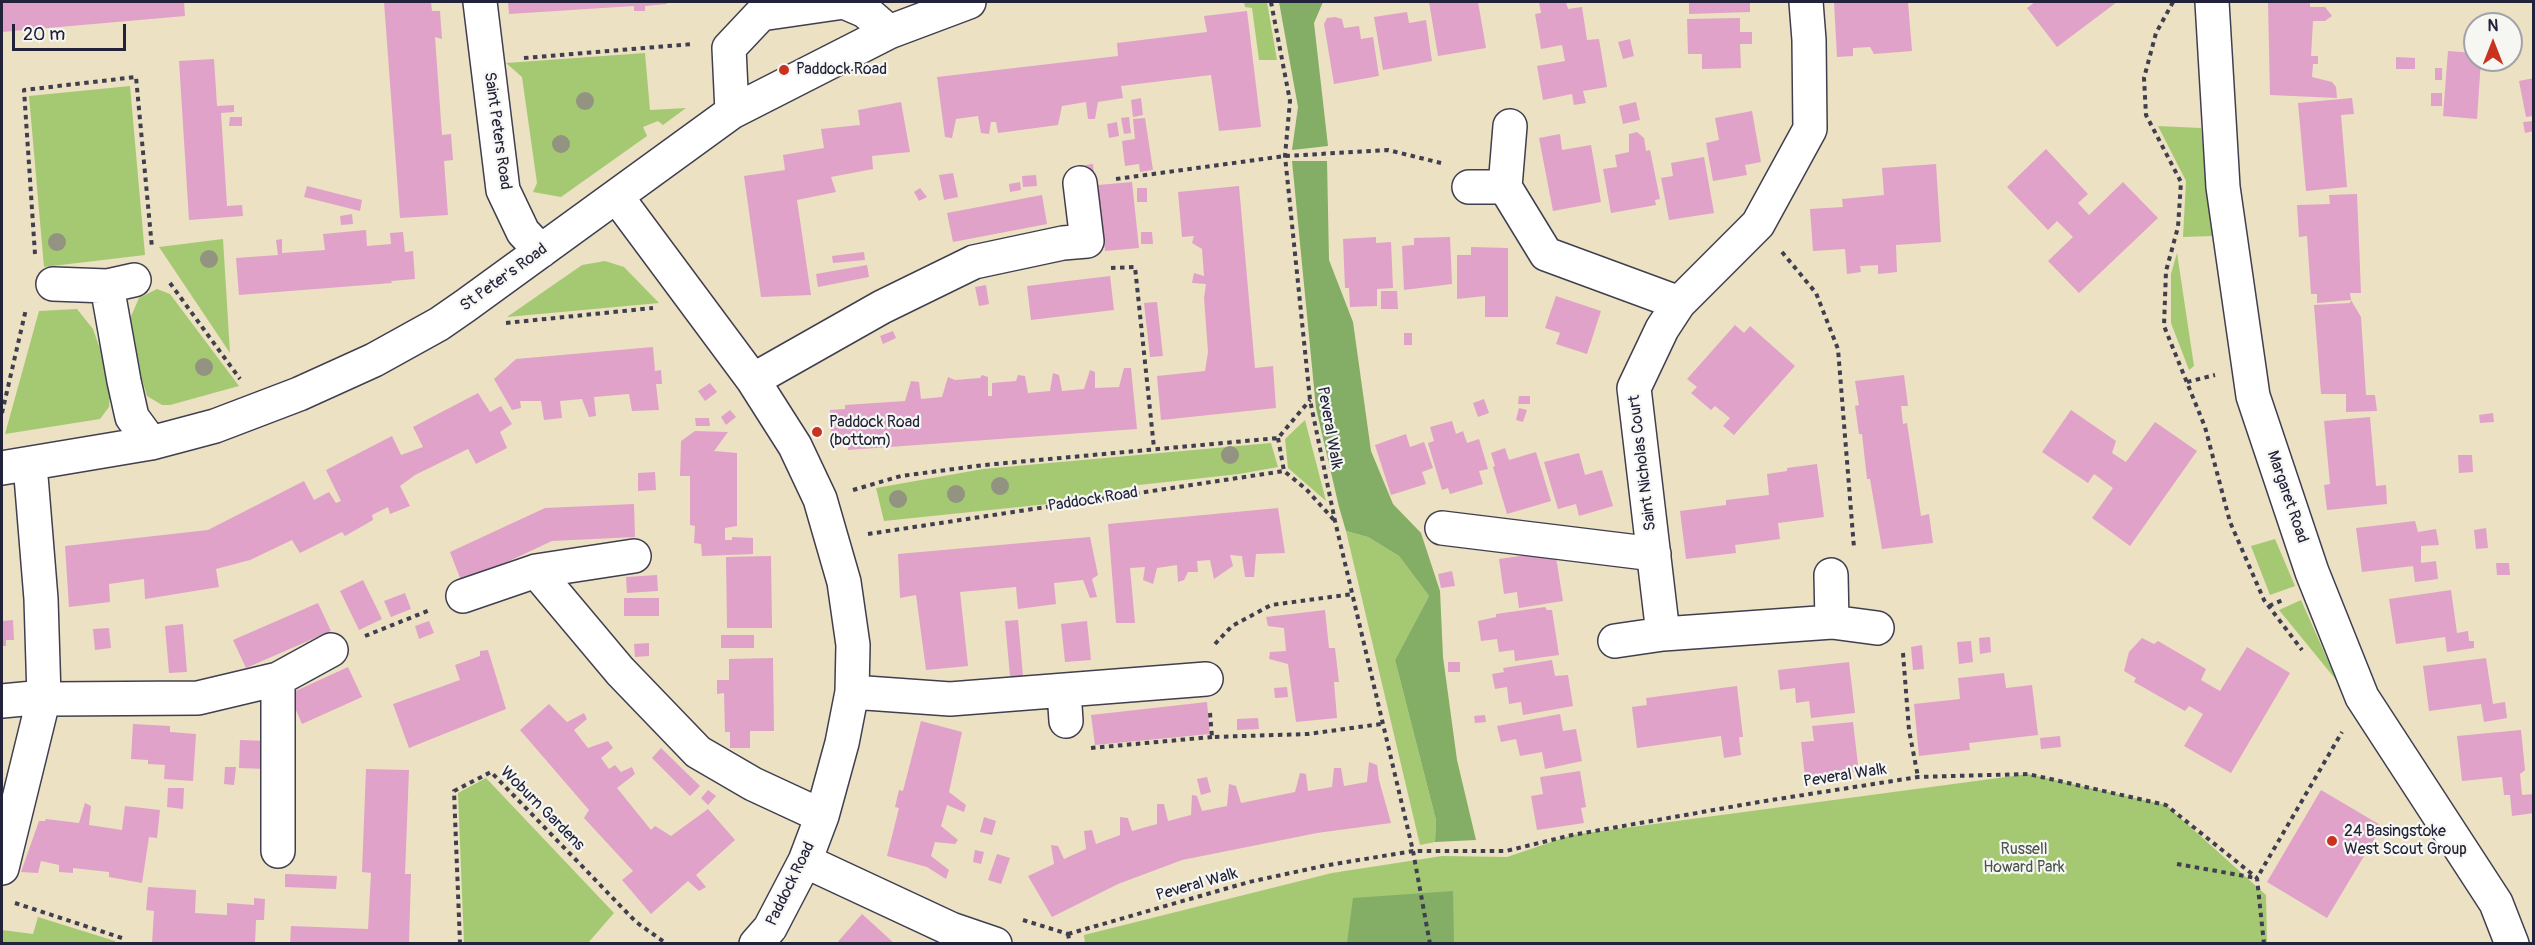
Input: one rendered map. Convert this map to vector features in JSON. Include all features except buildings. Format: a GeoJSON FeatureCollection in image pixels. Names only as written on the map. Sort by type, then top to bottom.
{"type":"FeatureCollection","features":[{"type":"Feature","properties":{"kind":"street","name":"Saint Peters Road"},"geometry":{"type":"LineString","coordinates":[[480,2],[503,190],[523,232],[541,251]]}},
{"type":"Feature","properties":{"kind":"street"},"geometry":{"type":"LineString","coordinates":[[732,112],[729,48],[761,14],[844,2],[865,11],[889,32]]}},
{"type":"Feature","properties":{"kind":"street","name":"St Peter's Road"},"geometry":{"type":"LineString","coordinates":[[16,466],[151,443],[215,426],[299,394],[374,360],[439,324],[732,112],[889,32],[969,2]]}},
{"type":"Feature","properties":{"kind":"street","name":"Saint Nicholas Court"},"geometry":{"type":"LineString","coordinates":[[1663,634],[1635,388],[1662,329],[1679,303],[1758,224],[1810,129],[1809,40],[1806,2]]}},
{"type":"Feature","properties":{"kind":"street","name":"Margaret Road"},"geometry":{"type":"LineString","coordinates":[[2212,2],[2223,187],[2253,396],[2312,572],[2362,697],[2496,903],[2512,944]]}},
{"type":"Feature","properties":{"kind":"street"},"geometry":{"type":"LineString","coordinates":[[1510,126],[1505,187],[1546,254],[1679,303]]}},
{"type":"Feature","properties":{"kind":"street"},"geometry":{"type":"LineString","coordinates":[[753,380],[882,307],[974,262],[1063,243],[1087,241],[1080,183]]}},
{"type":"Feature","properties":{"kind":"street"},"geometry":{"type":"LineString","coordinates":[[1469,187],[1505,187]]}},
{"type":"Feature","properties":{"kind":"street","name":"Paddock Road"},"geometry":{"type":"LineString","coordinates":[[617,197],[753,380],[795,446],[820,499],[844,582],[853,645],[852,692],[842,743],[822,816],[805,861],[770,928],[756,944]]}},
{"type":"Feature","properties":{"kind":"street"},"geometry":{"type":"LineString","coordinates":[[45,274],[139,274],[124,381],[134,422],[151,443]]}},
{"type":"Feature","properties":{"kind":"street"},"geometry":{"type":"LineString","coordinates":[[2,868],[44,697],[41,599],[16,466]]}},
{"type":"Feature","properties":{"kind":"street"},"geometry":{"type":"LineString","coordinates":[[1442,528],[1654,554]]}},
{"type":"Feature","properties":{"kind":"street"},"geometry":{"type":"LineString","coordinates":[[463,596],[536,571],[634,556]]}},
{"type":"Feature","properties":{"kind":"street"},"geometry":{"type":"LineString","coordinates":[[536,571],[620,671],[698,752],[753,784],[822,816]]}},
{"type":"Feature","properties":{"kind":"street"},"geometry":{"type":"LineString","coordinates":[[1831,575],[1832,622]]}},
{"type":"Feature","properties":{"kind":"street"},"geometry":{"type":"LineString","coordinates":[[1615,641],[1663,634],[1832,622],[1877,627]]}},
{"type":"Feature","properties":{"kind":"street"},"geometry":{"type":"LineString","coordinates":[[2,700],[44,697],[51,699],[198,698],[278,679],[331,650]]}},
{"type":"Feature","properties":{"kind":"street"},"geometry":{"type":"LineString","coordinates":[[278,679],[278,851]]}},
{"type":"Feature","properties":{"kind":"street"},"geometry":{"type":"LineString","coordinates":[[852,692],[1065,706],[1206,679]]}},
{"type":"Feature","properties":{"kind":"street"},"geometry":{"type":"LineString","coordinates":[[805,861],[948,936],[995,944]]}},
{"type":"Feature","properties":{"kind":"path","name":"Peveral Walk"},"geometry":{"type":"LineString","coordinates":[[1271,2],[1290,101],[1285,156],[1310,400],[1381,724],[1413,851]]}},
{"type":"Feature","properties":{"kind":"path"},"geometry":{"type":"LineString","coordinates":[[487,61],[702,43]]}},
{"type":"Feature","properties":{"kind":"path"},"geometry":{"type":"LineString","coordinates":[[45,274],[24,90],[136,77],[139,274],[174,291],[241,380]]}},
{"type":"Feature","properties":{"kind":"path"},"geometry":{"type":"LineString","coordinates":[[1080,183],[1285,156],[1388,150],[1467,170],[1469,187]]}},
{"type":"Feature","properties":{"kind":"path"},"geometry":{"type":"LineString","coordinates":[[1758,224],[1816,293],[1838,349],[1855,548],[1831,575]]}},
{"type":"Feature","properties":{"kind":"path"},"geometry":{"type":"LineString","coordinates":[[1087,241],[1092,270],[1135,267],[1154,448]]}},
{"type":"Feature","properties":{"kind":"path"},"geometry":{"type":"LineString","coordinates":[[2,413],[27,304]]}},
{"type":"Feature","properties":{"kind":"path"},"geometry":{"type":"LineString","coordinates":[[504,323],[697,304]]}},
{"type":"Feature","properties":{"kind":"path"},"geometry":{"type":"LineString","coordinates":[[820,499],[901,476],[1154,448],[1278,438],[1310,400]]}},
{"type":"Feature","properties":{"kind":"path"},"geometry":{"type":"LineString","coordinates":[[1278,438],[1284,471],[1306,489],[1335,521]]}},
{"type":"Feature","properties":{"kind":"path","name":"Paddock Road"},"geometry":{"type":"LineString","coordinates":[[831,539],[1284,471]]}},
{"type":"Feature","properties":{"kind":"path"},"geometry":{"type":"LineString","coordinates":[[1212,737],[1204,655],[1232,626],[1271,605],[1353,594]]}},
{"type":"Feature","properties":{"kind":"path"},"geometry":{"type":"LineString","coordinates":[[331,650],[463,596]]}},
{"type":"Feature","properties":{"kind":"path"},"geometry":{"type":"LineString","coordinates":[[1877,627],[1902,646],[1909,730],[1918,777]]}},
{"type":"Feature","properties":{"kind":"path"},"geometry":{"type":"LineString","coordinates":[[2264,944],[2257,878],[2362,697]]}},
{"type":"Feature","properties":{"kind":"path"},"geometry":{"type":"LineString","coordinates":[[1087,749],[1212,737],[1308,734],[1381,724]]}},
{"type":"Feature","properties":{"kind":"path","name":"Woburn Gardens"},"geometry":{"type":"LineString","coordinates":[[460,944],[454,791],[491,772],[636,922],[667,944]]}},
{"type":"Feature","properties":{"kind":"path","name":"Peveral Walk"},"geometry":{"type":"LineString","coordinates":[[1070,944],[1068,934],[1249,882],[1323,866],[1413,851],[1506,850],[1572,835],[1918,777],[2028,774],[2166,805],[2257,878]]}},
{"type":"Feature","properties":{"kind":"path"},"geometry":{"type":"LineString","coordinates":[[1413,851],[1430,944]]}},
{"type":"Feature","properties":{"kind":"path"},"geometry":{"type":"LineString","coordinates":[[2177,864],[2257,878]]}},
{"type":"Feature","properties":{"kind":"path"},"geometry":{"type":"LineString","coordinates":[[11,902],[122,938],[122,944]]}},
{"type":"Feature","properties":{"kind":"green space"},"geometry":{"type":"Polygon","coordinates":[[[1244,2],[1267,2],[1277,60],[1259,60],[1252,8],[1245,7],[1244,2]]]}},
{"type":"Feature","properties":{"kind":"green space"},"geometry":{"type":"Polygon","coordinates":[[[1279,2],[1323,2],[1314,23],[1328,146],[1292,150],[1298,107],[1279,2]]]}},
{"type":"Feature","properties":{"kind":"green space"},"geometry":{"type":"Polygon","coordinates":[[[645,53],[650,110],[686,108],[663,125],[658,121],[643,127],[647,136],[561,197],[533,192],[537,183],[522,77],[506,63],[645,53]]]}},
{"type":"Feature","properties":{"kind":"green space"},"geometry":{"type":"Polygon","coordinates":[[[130,86],[145,255],[44,267],[29,96],[130,86]]]}},
{"type":"Feature","properties":{"kind":"green space"},"geometry":{"type":"Polygon","coordinates":[[[2158,126],[2201,128],[2212,236],[2183,237],[2186,181],[2158,126]]]}},
{"type":"Feature","properties":{"kind":"green space"},"geometry":{"type":"Polygon","coordinates":[[[1292,161],[1327,161],[1329,260],[1353,322],[1371,451],[1393,504],[1421,533],[1440,591],[1443,657],[1457,760],[1476,840],[1435,842],[1436,820],[1395,660],[1429,596],[1399,556],[1368,537],[1346,531],[1339,507],[1316,408],[1292,161]]]}},
{"type":"Feature","properties":{"kind":"green space"},"geometry":{"type":"Polygon","coordinates":[[[223,239],[230,353],[159,247],[223,239]]]}},
{"type":"Feature","properties":{"kind":"green space"},"geometry":{"type":"Polygon","coordinates":[[[2177,253],[2194,366],[2189,370],[2171,323],[2171,274],[2177,253]]]}},
{"type":"Feature","properties":{"kind":"green space"},"geometry":{"type":"Polygon","coordinates":[[[605,261],[624,267],[659,303],[507,317],[582,265],[605,261]]]}},
{"type":"Feature","properties":{"kind":"green space"},"geometry":{"type":"Polygon","coordinates":[[[157,289],[170,294],[239,386],[170,405],[162,405],[147,396],[128,332],[129,321],[139,298],[157,289]]]}},
{"type":"Feature","properties":{"kind":"green space"},"geometry":{"type":"Polygon","coordinates":[[[77,309],[93,329],[111,380],[109,407],[100,419],[5,434],[39,311],[77,309]]]}},
{"type":"Feature","properties":{"kind":"green space"},"geometry":{"type":"Polygon","coordinates":[[[1305,420],[1326,501],[1288,468],[1285,439],[1305,420]]]}},
{"type":"Feature","properties":{"kind":"green space"},"geometry":{"type":"Polygon","coordinates":[[[1271,443],[1278,467],[1239,474],[1139,485],[1048,504],[884,521],[876,488],[983,469],[1271,443]]]}},
{"type":"Feature","properties":{"kind":"green space"},"geometry":{"type":"Polygon","coordinates":[[[1346,531],[1368,537],[1399,556],[1429,596],[1395,660],[1436,820],[1435,842],[1420,845],[1346,531]]]}},
{"type":"Feature","properties":{"kind":"green space"},"geometry":{"type":"Polygon","coordinates":[[[2275,539],[2295,586],[2270,595],[2251,546],[2275,539]]]}},
{"type":"Feature","properties":{"kind":"green space"},"geometry":{"type":"Polygon","coordinates":[[[2301,600],[2337,681],[2279,610],[2301,600]]]}},
{"type":"Feature","properties":{"kind":"green space","name":"Russell Howard Park"},"geometry":{"type":"Polygon","coordinates":[[[2028,774],[2166,805],[2266,895],[2267,943],[1085,944],[1084,935],[1332,873],[1442,856],[1507,857],[1572,835],[2028,774]]]}},
{"type":"Feature","properties":{"kind":"green space"},"geometry":{"type":"Polygon","coordinates":[[[486,778],[614,913],[588,943],[464,943],[458,793],[486,778]]]}},
{"type":"Feature","properties":{"kind":"green space"},"geometry":{"type":"Polygon","coordinates":[[[1453,891],[1454,943],[1347,943],[1353,898],[1453,891]]]}},
{"type":"Feature","properties":{"kind":"green space"},"geometry":{"type":"Polygon","coordinates":[[[38,917],[115,941],[115,943],[2,943],[2,930],[33,934],[38,917]]]}},
{"type":"Feature","properties":{"kind":"place","name":"Paddock Road"},"geometry":{"type":"Point","coordinates":[784,70]}},
{"type":"Feature","properties":{"kind":"place","name":"Paddock Road (bottom)"},"geometry":{"type":"Point","coordinates":[817,432]}},
{"type":"Feature","properties":{"kind":"place","name":"24 Basingstoke West Scout Group"},"geometry":{"type":"Point","coordinates":[2332,841]}}]}
